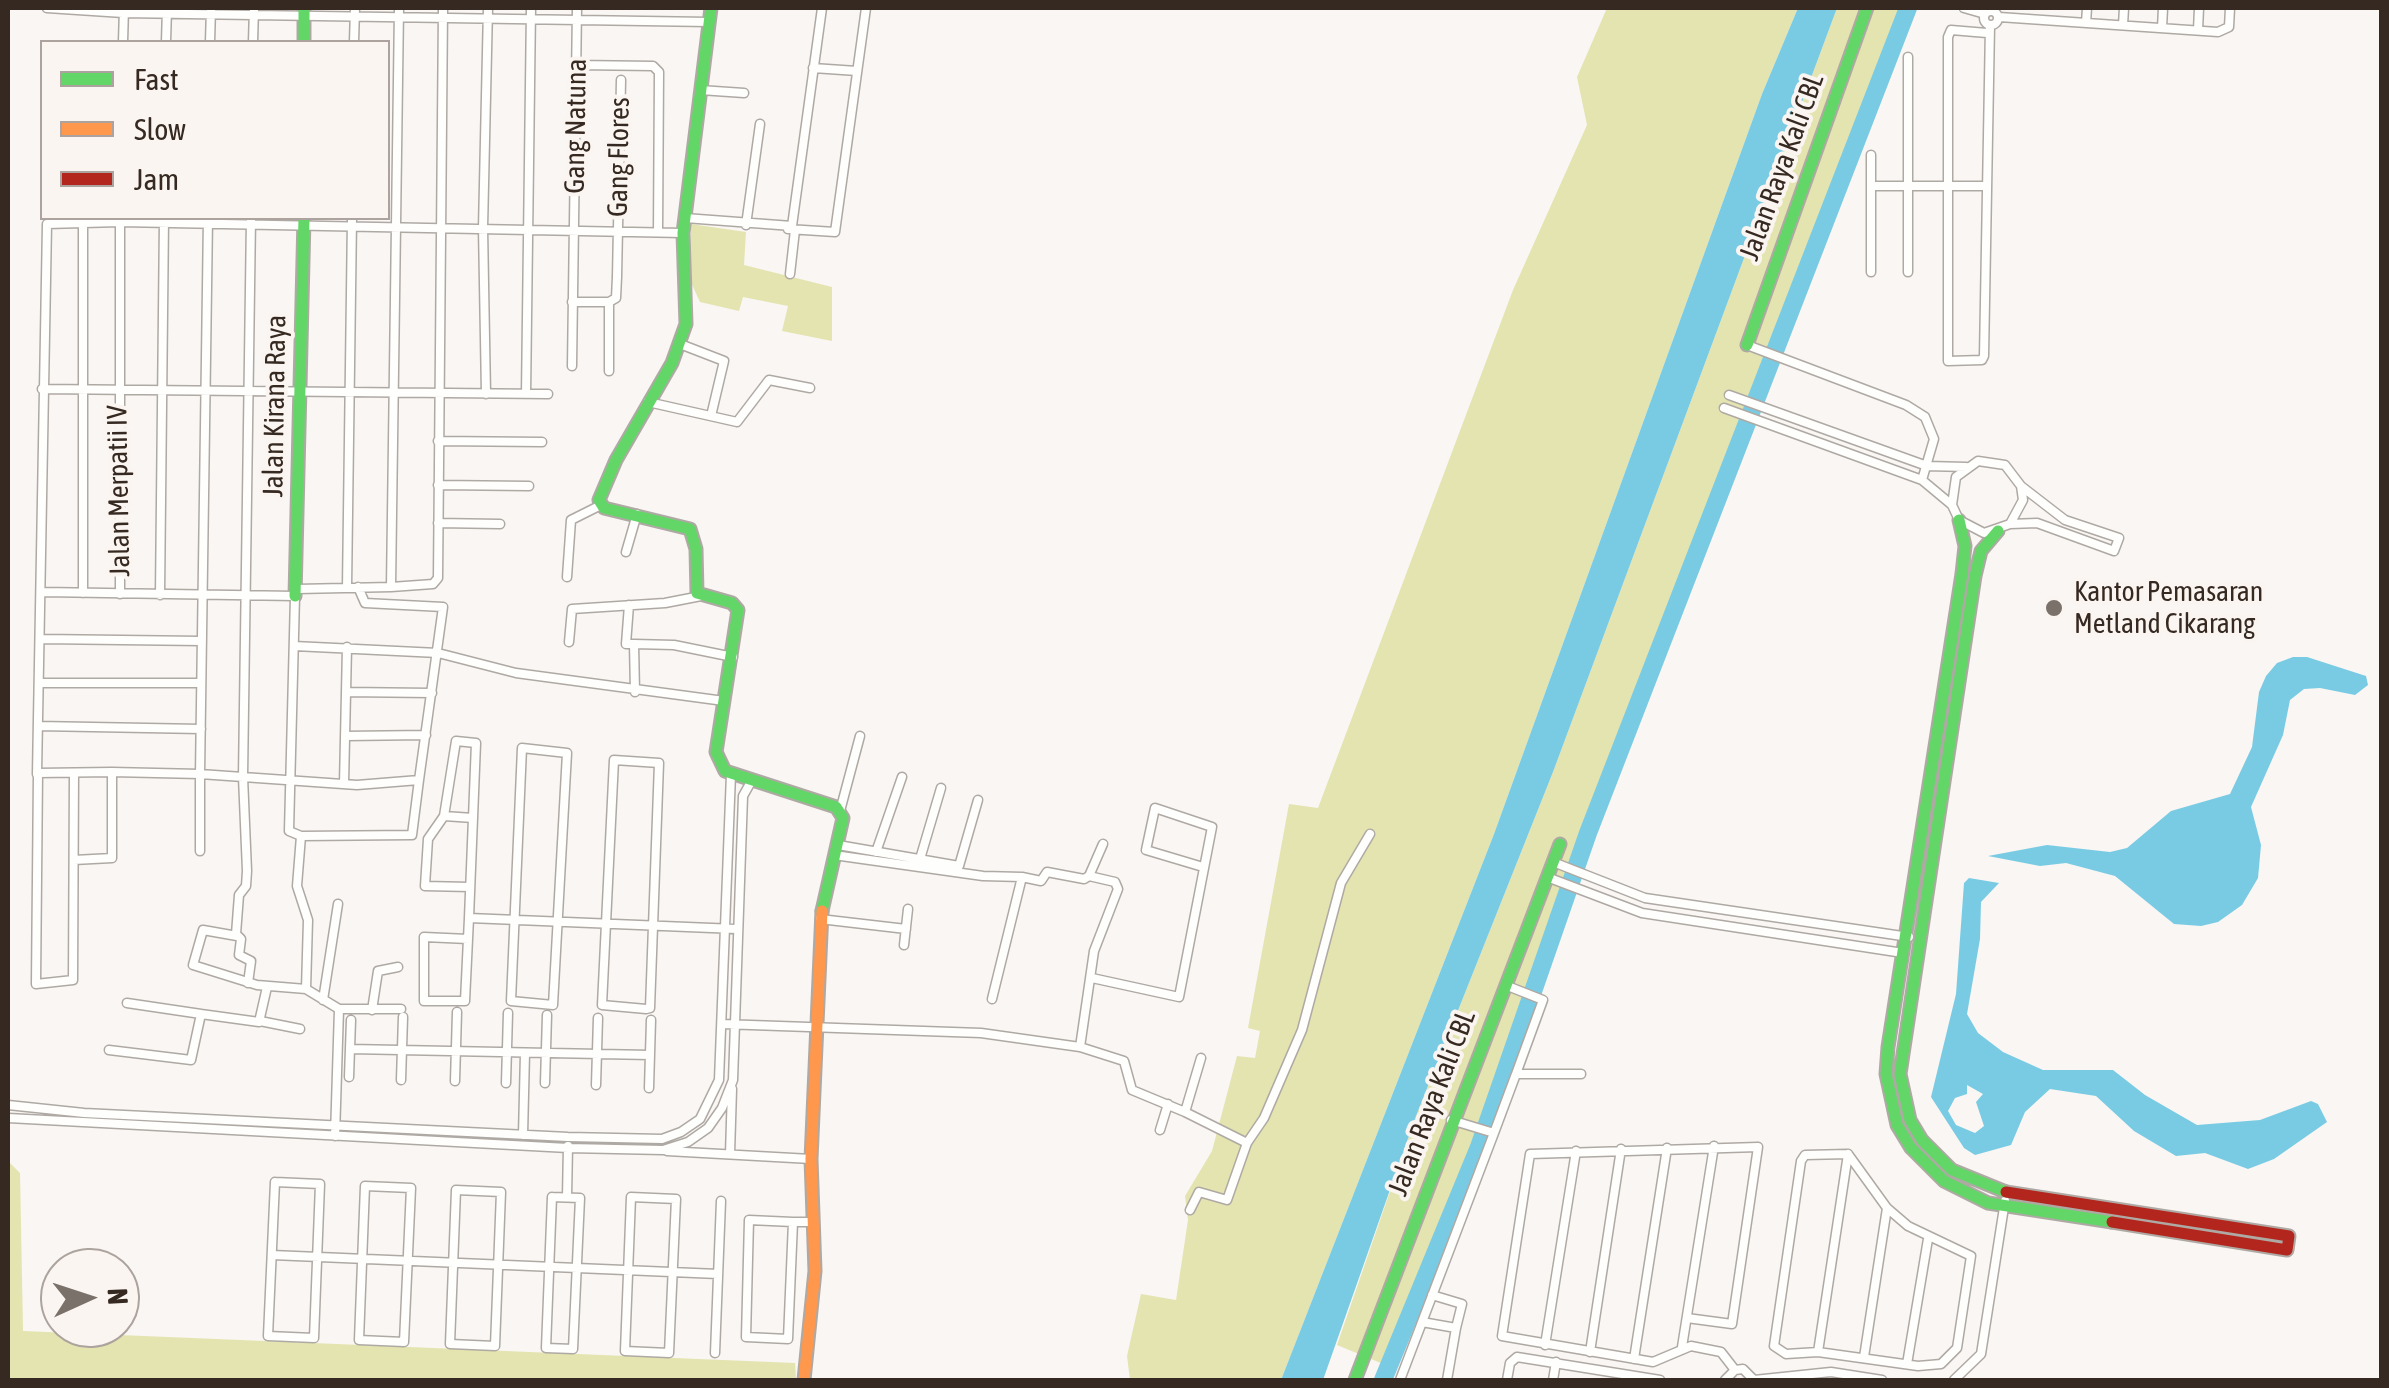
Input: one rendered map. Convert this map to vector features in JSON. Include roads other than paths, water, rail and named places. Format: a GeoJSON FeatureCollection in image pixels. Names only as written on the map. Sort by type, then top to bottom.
{"type":"FeatureCollection","features":[{"type":"Feature","properties":{"kind":"street"},"geometry":{"type":"LineString","coordinates":[[47,8],[443,12],[488,18],[531,13],[578,19],[709,22]]}},
{"type":"Feature","properties":{"kind":"street"},"geometry":{"type":"LineString","coordinates":[[486,394],[483,228],[488,8]]}},
{"type":"Feature","properties":{"kind":"street","name":"Gang Natuna"},"geometry":{"type":"LineString","coordinates":[[572,366],[577,8]]}},
{"type":"Feature","properties":{"kind":"street"},"geometry":{"type":"LineString","coordinates":[[600,506],[600,496],[616,460],[680,344],[687,316],[682,279],[683,232],[711,8]]}},
{"type":"Feature","properties":{"kind":"street"},"geometry":{"type":"LineString","coordinates":[[790,274],[792,229],[822,8]]}},
{"type":"Feature","properties":{"kind":"street"},"geometry":{"type":"LineString","coordinates":[[685,218],[835,232],[866,8]]}},
{"type":"Feature","properties":{"kind":"street","name":"Jalan Raya Kali CBL"},"geometry":{"type":"LineString","coordinates":[[1747,344],[1867,8]]}},
{"type":"Feature","properties":{"kind":"street"},"geometry":{"type":"LineString","coordinates":[[1968,8],[1985,14],[1992,10],[1999,17],[2010,19],[2198,30],[2227,29],[2230,8]]}},
{"type":"Feature","properties":{"kind":"street"},"geometry":{"type":"LineString","coordinates":[[2010,19],[2011,8]]}},
{"type":"Feature","properties":{"kind":"street"},"geometry":{"type":"LineString","coordinates":[[2048,21],[2049,8]]}},
{"type":"Feature","properties":{"kind":"street"},"geometry":{"type":"LineString","coordinates":[[2086,24],[2087,8]]}},
{"type":"Feature","properties":{"kind":"street"},"geometry":{"type":"LineString","coordinates":[[2123,26],[2124,8]]}},
{"type":"Feature","properties":{"kind":"street"},"geometry":{"type":"LineString","coordinates":[[2162,28],[2163,8]]}},
{"type":"Feature","properties":{"kind":"street"},"geometry":{"type":"LineString","coordinates":[[2198,30],[2199,8]]}},
{"type":"Feature","properties":{"kind":"street"},"geometry":{"type":"LineString","coordinates":[[123,10],[123,40]]}},
{"type":"Feature","properties":{"kind":"street"},"geometry":{"type":"LineString","coordinates":[[166,40],[167,10]]}},
{"type":"Feature","properties":{"kind":"street"},"geometry":{"type":"LineString","coordinates":[[210,10],[210,40]]}},
{"type":"Feature","properties":{"kind":"street"},"geometry":{"type":"LineString","coordinates":[[253,40],[254,11]]}},
{"type":"Feature","properties":{"kind":"street"},"geometry":{"type":"LineString","coordinates":[[304,12],[304,40]]}},
{"type":"Feature","properties":{"kind":"street"},"geometry":{"type":"LineString","coordinates":[[354,40],[355,12]]}},
{"type":"Feature","properties":{"kind":"street"},"geometry":{"type":"LineString","coordinates":[[391,587],[399,12]]}},
{"type":"Feature","properties":{"kind":"street"},"geometry":{"type":"LineString","coordinates":[[42,592],[246,595],[437,581],[443,12]]}},
{"type":"Feature","properties":{"kind":"street"},"geometry":{"type":"LineString","coordinates":[[526,394],[531,13]]}},
{"type":"Feature","properties":{"kind":"street"},"geometry":{"type":"LineString","coordinates":[[1985,14],[1989,30],[1984,358],[1948,361],[1948,34],[1951,30],[1989,30]]}},
{"type":"Feature","properties":{"kind":"street"},"geometry":{"type":"LineString","coordinates":[[1989,30],[1999,17]]}},
{"type":"Feature","properties":{"kind":"street"},"geometry":{"type":"LineString","coordinates":[[1908,57],[1908,272]]}},
{"type":"Feature","properties":{"kind":"street"},"geometry":{"type":"LineString","coordinates":[[577,66],[656,68],[658,232]]}},
{"type":"Feature","properties":{"kind":"street"},"geometry":{"type":"LineString","coordinates":[[814,68],[857,71]]}},
{"type":"Feature","properties":{"kind":"street","name":"Gang Flores"},"geometry":{"type":"LineString","coordinates":[[609,370],[609,302],[616,298],[621,80]]}},
{"type":"Feature","properties":{"kind":"street"},"geometry":{"type":"LineString","coordinates":[[700,90],[744,94]]}},
{"type":"Feature","properties":{"kind":"street"},"geometry":{"type":"LineString","coordinates":[[746,224],[760,124]]}},
{"type":"Feature","properties":{"kind":"street"},"geometry":{"type":"LineString","coordinates":[[1870,272],[1872,155]]}},
{"type":"Feature","properties":{"kind":"street"},"geometry":{"type":"LineString","coordinates":[[1871,186],[1984,186]]}},
{"type":"Feature","properties":{"kind":"street","name":"Jalan Merpatii IV"},"geometry":{"type":"LineString","coordinates":[[120,220],[120,594]]}},
{"type":"Feature","properties":{"kind":"street"},"geometry":{"type":"LineString","coordinates":[[200,851],[208,220]]}},
{"type":"Feature","properties":{"kind":"street"},"geometry":{"type":"LineString","coordinates":[[160,594],[164,221]]}},
{"type":"Feature","properties":{"kind":"street"},"geometry":{"type":"LineString","coordinates":[[248,983],[251,963],[239,955],[237,936],[239,894],[246,886],[248,871],[243,777],[251,222]]}},
{"type":"Feature","properties":{"kind":"street","name":"Jalan Kirana Raya"},"geometry":{"type":"LineString","coordinates":[[296,592],[304,222]]}},
{"type":"Feature","properties":{"kind":"street"},"geometry":{"type":"LineString","coordinates":[[347,588],[352,222]]}},
{"type":"Feature","properties":{"kind":"street"},"geometry":{"type":"LineString","coordinates":[[74,772],[73,980],[37,984],[44,231],[50,223],[352,222],[396,228],[683,232]]}},
{"type":"Feature","properties":{"kind":"street"},"geometry":{"type":"LineString","coordinates":[[83,223],[83,594]]}},
{"type":"Feature","properties":{"kind":"street"},"geometry":{"type":"LineString","coordinates":[[572,302],[609,302]]}},
{"type":"Feature","properties":{"kind":"street"},"geometry":{"type":"LineString","coordinates":[[680,344],[724,360],[711,416]]}},
{"type":"Feature","properties":{"kind":"street"},"geometry":{"type":"LineString","coordinates":[[1747,344],[1925,417],[1934,439],[1922,480]]}},
{"type":"Feature","properties":{"kind":"street"},"geometry":{"type":"LineString","coordinates":[[648,402],[742,420],[762,386],[772,379],[810,388]]}},
{"type":"Feature","properties":{"kind":"street"},"geometry":{"type":"LineString","coordinates":[[42,389],[548,394]]}},
{"type":"Feature","properties":{"kind":"street"},"geometry":{"type":"LineString","coordinates":[[1729,395],[1927,466],[1966,466],[1992,460],[2005,465],[2021,486],[2066,520],[2118,538],[2114,551],[2037,523],[1984,532],[1959,520]]}},
{"type":"Feature","properties":{"kind":"street"},"geometry":{"type":"LineString","coordinates":[[1724,408],[1922,480],[1952,505]]}},
{"type":"Feature","properties":{"kind":"street"},"geometry":{"type":"LineString","coordinates":[[438,441],[542,442]]}},
{"type":"Feature","properties":{"kind":"street"},"geometry":{"type":"LineString","coordinates":[[1966,466],[1951,491],[1965,546],[1962,574],[1886,1074],[1898,1126],[1911,1148],[1944,1181],[1988,1203],[2006,1198]]}},
{"type":"Feature","properties":{"kind":"street"},"geometry":{"type":"LineString","coordinates":[[438,485],[529,486]]}},
{"type":"Feature","properties":{"kind":"street"},"geometry":{"type":"LineString","coordinates":[[2021,486],[2022,500],[2004,527],[1980,551],[1975,576],[1900,1074],[1910,1120],[1922,1140],[1952,1170],[2006,1198],[2288,1243]]}},
{"type":"Feature","properties":{"kind":"street"},"geometry":{"type":"LineString","coordinates":[[566,577],[571,520],[600,506],[690,530],[696,549],[694,586],[700,596]]}},
{"type":"Feature","properties":{"kind":"street"},"geometry":{"type":"LineString","coordinates":[[626,552],[637,514]]}},
{"type":"Feature","properties":{"kind":"street"},"geometry":{"type":"LineString","coordinates":[[438,524],[500,524]]}},
{"type":"Feature","properties":{"kind":"street"},"geometry":{"type":"LineString","coordinates":[[296,592],[288,829],[301,836],[412,835],[438,653],[441,605],[365,603],[358,587]]}},
{"type":"Feature","properties":{"kind":"street"},"geometry":{"type":"LineString","coordinates":[[8,1104],[84,1114],[662,1139],[700,1118],[719,1080],[730,774],[716,752],[738,610],[732,603],[700,596],[572,610],[569,642]]}},
{"type":"Feature","properties":{"kind":"street"},"geometry":{"type":"LineString","coordinates":[[629,606],[626,644],[674,645],[733,657]]}},
{"type":"Feature","properties":{"kind":"street"},"geometry":{"type":"LineString","coordinates":[[41,638],[202,641]]}},
{"type":"Feature","properties":{"kind":"street"},"geometry":{"type":"LineString","coordinates":[[634,644],[635,692]]}},
{"type":"Feature","properties":{"kind":"street"},"geometry":{"type":"LineString","coordinates":[[294,646],[438,653],[516,672],[635,692],[724,701]]}},
{"type":"Feature","properties":{"kind":"street"},"geometry":{"type":"LineString","coordinates":[[344,784],[347,647]]}},
{"type":"Feature","properties":{"kind":"street"},"geometry":{"type":"LineString","coordinates":[[40,683],[201,683]]}},
{"type":"Feature","properties":{"kind":"street"},"geometry":{"type":"LineString","coordinates":[[346,692],[432,692]]}},
{"type":"Feature","properties":{"kind":"street"},"geometry":{"type":"LineString","coordinates":[[38,726],[200,729]]}},
{"type":"Feature","properties":{"kind":"street"},"geometry":{"type":"LineString","coordinates":[[345,736],[426,735]]}},
{"type":"Feature","properties":{"kind":"street"},"geometry":{"type":"LineString","coordinates":[[804,1380],[815,1270],[811,1160],[820,919],[843,822],[840,812],[860,736]]}},
{"type":"Feature","properties":{"kind":"street"},"geometry":{"type":"LineString","coordinates":[[468,939],[424,937],[424,1001],[466,1001],[476,743],[456,741],[444,816],[428,839],[425,886],[470,887]]}},
{"type":"Feature","properties":{"kind":"street"},"geometry":{"type":"LineString","coordinates":[[522,748],[567,753],[557,1003],[514,1004],[516,920],[522,748]]}},
{"type":"Feature","properties":{"kind":"street"},"geometry":{"type":"LineString","coordinates":[[614,760],[660,763],[650,1008],[605,1008],[606,924],[614,760]]}},
{"type":"Feature","properties":{"kind":"street"},"geometry":{"type":"LineString","coordinates":[[74,860],[112,858],[112,772]]}},
{"type":"Feature","properties":{"kind":"street"},"geometry":{"type":"LineString","coordinates":[[37,774],[200,774],[344,784],[419,780]]}},
{"type":"Feature","properties":{"kind":"street"},"geometry":{"type":"LineString","coordinates":[[730,774],[840,812]]}},
{"type":"Feature","properties":{"kind":"street"},"geometry":{"type":"LineString","coordinates":[[876,852],[902,777]]}},
{"type":"Feature","properties":{"kind":"street"},"geometry":{"type":"LineString","coordinates":[[730,1154],[743,796],[752,780]]}},
{"type":"Feature","properties":{"kind":"street"},"geometry":{"type":"LineString","coordinates":[[920,859],[942,788]]}},
{"type":"Feature","properties":{"kind":"street"},"geometry":{"type":"LineString","coordinates":[[836,850],[876,852],[959,866],[978,800]]}},
{"type":"Feature","properties":{"kind":"street"},"geometry":{"type":"LineString","coordinates":[[1092,978],[1179,996],[1211,825],[1155,808],[1146,850],[1203,867]]}},
{"type":"Feature","properties":{"kind":"street"},"geometry":{"type":"LineString","coordinates":[[444,816],[473,818]]}},
{"type":"Feature","properties":{"kind":"street"},"geometry":{"type":"LineString","coordinates":[[1190,1210],[1199,1192],[1227,1200],[1247,1143],[1264,1118],[1302,1030],[1341,883],[1370,834]]}},
{"type":"Feature","properties":{"kind":"street"},"geometry":{"type":"LineString","coordinates":[[301,836],[297,886],[308,920],[306,989]]}},
{"type":"Feature","properties":{"kind":"street"},"geometry":{"type":"LineString","coordinates":[[836,850],[1040,881],[1045,872],[1084,879],[1089,876],[1102,844]]}},
{"type":"Feature","properties":{"kind":"street","name":"Jalan Raya Kali CBL"},"geometry":{"type":"LineString","coordinates":[[1355,1380],[1451,1120],[1560,844]]}},
{"type":"Feature","properties":{"kind":"street"},"geometry":{"type":"LineString","coordinates":[[1553,862],[1645,898],[1919,938]]}},
{"type":"Feature","properties":{"kind":"street"},"geometry":{"type":"LineString","coordinates":[[1080,1047],[1094,951],[1118,889],[1115,882],[1089,876]]}},
{"type":"Feature","properties":{"kind":"street"},"geometry":{"type":"LineString","coordinates":[[992,999],[1022,877]]}},
{"type":"Feature","properties":{"kind":"street"},"geometry":{"type":"LineString","coordinates":[[1547,877],[1642,913],[1916,955]]}},
{"type":"Feature","properties":{"kind":"street"},"geometry":{"type":"LineString","coordinates":[[323,1000],[338,904]]}},
{"type":"Feature","properties":{"kind":"street"},"geometry":{"type":"LineString","coordinates":[[904,945],[908,908]]}},
{"type":"Feature","properties":{"kind":"street"},"geometry":{"type":"LineString","coordinates":[[1710,924],[1713,908]]}},
{"type":"Feature","properties":{"kind":"street"},"geometry":{"type":"LineString","coordinates":[[470,918],[736,929]]}},
{"type":"Feature","properties":{"kind":"street"},"geometry":{"type":"LineString","coordinates":[[820,919],[906,929]]}},
{"type":"Feature","properties":{"kind":"street"},"geometry":{"type":"LineString","coordinates":[[237,936],[202,930],[193,965],[266,987],[306,989],[339,1009],[402,1013],[402,1080]]}},
{"type":"Feature","properties":{"kind":"street"},"geometry":{"type":"LineString","coordinates":[[372,1010],[378,971],[398,967]]}},
{"type":"Feature","properties":{"kind":"street"},"geometry":{"type":"LineString","coordinates":[[1400,1380],[1543,1000],[1504,985]]}},
{"type":"Feature","properties":{"kind":"street"},"geometry":{"type":"LineString","coordinates":[[260,1022],[266,987]]}},
{"type":"Feature","properties":{"kind":"street"},"geometry":{"type":"LineString","coordinates":[[126,1003],[300,1030]]}},
{"type":"Feature","properties":{"kind":"street"},"geometry":{"type":"LineString","coordinates":[[335,1136],[339,1009]]}},
{"type":"Feature","properties":{"kind":"street"},"geometry":{"type":"LineString","coordinates":[[455,1081],[456,1012]]}},
{"type":"Feature","properties":{"kind":"street"},"geometry":{"type":"LineString","coordinates":[[506,1084],[508,1013]]}},
{"type":"Feature","properties":{"kind":"street"},"geometry":{"type":"LineString","coordinates":[[109,1050],[191,1060],[201,1014]]}},
{"type":"Feature","properties":{"kind":"street"},"geometry":{"type":"LineString","coordinates":[[545,1083],[547,1015]]}},
{"type":"Feature","properties":{"kind":"street"},"geometry":{"type":"LineString","coordinates":[[596,1085],[598,1018]]}},
{"type":"Feature","properties":{"kind":"street"},"geometry":{"type":"LineString","coordinates":[[349,1077],[351,1020]]}},
{"type":"Feature","properties":{"kind":"street"},"geometry":{"type":"LineString","coordinates":[[649,1088],[651,1020]]}},
{"type":"Feature","properties":{"kind":"street"},"geometry":{"type":"LineString","coordinates":[[722,1024],[982,1033],[1080,1047],[1124,1062],[1132,1090],[1247,1143]]}},
{"type":"Feature","properties":{"kind":"street"},"geometry":{"type":"LineString","coordinates":[[350,1049],[650,1055]]}},
{"type":"Feature","properties":{"kind":"street"},"geometry":{"type":"LineString","coordinates":[[524,1135],[526,1053]]}},
{"type":"Feature","properties":{"kind":"street"},"geometry":{"type":"LineString","coordinates":[[1185,1112],[1201,1058]]}},
{"type":"Feature","properties":{"kind":"street"},"geometry":{"type":"LineString","coordinates":[[1516,1074],[1581,1074]]}},
{"type":"Feature","properties":{"kind":"street"},"geometry":{"type":"LineString","coordinates":[[663,1150],[688,1142],[708,1128],[722,1108],[732,1080]]}},
{"type":"Feature","properties":{"kind":"street"},"geometry":{"type":"LineString","coordinates":[[1160,1130],[1168,1104]]}},
{"type":"Feature","properties":{"kind":"street"},"geometry":{"type":"LineString","coordinates":[[8,1118],[811,1160]]}},
{"type":"Feature","properties":{"kind":"street"},"geometry":{"type":"LineString","coordinates":[[1451,1120],[1492,1132]]}},
{"type":"Feature","properties":{"kind":"street"},"geometry":{"type":"LineString","coordinates":[[567,1197],[568,1137]]}},
{"type":"Feature","properties":{"kind":"street"},"geometry":{"type":"LineString","coordinates":[[1687,1318],[1732,1324],[1760,1152],[1755,1144],[1534,1152],[1528,1158],[1502,1336],[1634,1359],[1662,1360],[1682,1347],[1721,1352],[1735,1370]]}},
{"type":"Feature","properties":{"kind":"street"},"geometry":{"type":"LineString","coordinates":[[1682,1347],[1714,1146]]}},
{"type":"Feature","properties":{"kind":"street"},"geometry":{"type":"LineString","coordinates":[[1634,1359],[1667,1148]]}},
{"type":"Feature","properties":{"kind":"street"},"geometry":{"type":"LineString","coordinates":[[1590,1352],[1622,1149]]}},
{"type":"Feature","properties":{"kind":"street"},"geometry":{"type":"LineString","coordinates":[[1545,1345],[1576,1151]]}},
{"type":"Feature","properties":{"kind":"street"},"geometry":{"type":"LineString","coordinates":[[1805,1154],[1848,1154],[1888,1208],[1928,1238],[1971,1256],[1956,1348],[1950,1358],[1930,1366],[1818,1352],[1786,1354],[1774,1346],[1801,1160],[1805,1154]]}},
{"type":"Feature","properties":{"kind":"street"},"geometry":{"type":"LineString","coordinates":[[1818,1352],[1848,1154]]}},
{"type":"Feature","properties":{"kind":"street"},"geometry":{"type":"LineString","coordinates":[[275,1182],[320,1184],[314,1338],[268,1336],[272,1255],[275,1182]]}},
{"type":"Feature","properties":{"kind":"street"},"geometry":{"type":"LineString","coordinates":[[365,1186],[410,1188],[404,1342],[359,1340],[362,1258],[365,1186]]}},
{"type":"Feature","properties":{"kind":"street"},"geometry":{"type":"LineString","coordinates":[[456,1190],[501,1192],[495,1346],[450,1344],[453,1262],[456,1190]]}},
{"type":"Feature","properties":{"kind":"street"},"geometry":{"type":"LineString","coordinates":[[552,1197],[580,1198],[573,1350],[546,1348],[550,1266],[552,1197]]}},
{"type":"Feature","properties":{"kind":"street"},"geometry":{"type":"LineString","coordinates":[[632,1198],[676,1199],[669,1353],[625,1352],[628,1270],[632,1198]]}},
{"type":"Feature","properties":{"kind":"street"},"geometry":{"type":"LineString","coordinates":[[1954,1380],[1981,1354],[2006,1198]]}},
{"type":"Feature","properties":{"kind":"street"},"geometry":{"type":"LineString","coordinates":[[715,1353],[721,1201]]}},
{"type":"Feature","properties":{"kind":"street"},"geometry":{"type":"LineString","coordinates":[[1864,1357],[1888,1208]]}},
{"type":"Feature","properties":{"kind":"street"},"geometry":{"type":"LineString","coordinates":[[793,1222],[788,1338],[746,1337],[749,1220],[812,1222]]}},
{"type":"Feature","properties":{"kind":"street"},"geometry":{"type":"LineString","coordinates":[[1907,1364],[1928,1238]]}},
{"type":"Feature","properties":{"kind":"street"},"geometry":{"type":"LineString","coordinates":[[272,1255],[718,1274]]}},
{"type":"Feature","properties":{"kind":"street"},"geometry":{"type":"LineString","coordinates":[[1432,1295],[1462,1304],[1448,1380]]}},
{"type":"Feature","properties":{"kind":"street"},"geometry":{"type":"LineString","coordinates":[[1422,1322],[1456,1328]]}},
{"type":"Feature","properties":{"kind":"street"},"geometry":{"type":"LineString","coordinates":[[1507,1380],[1512,1358],[1660,1380]]}},
{"type":"Feature","properties":{"kind":"street"},"geometry":{"type":"LineString","coordinates":[[1725,1380],[1735,1370],[1743,1370],[1754,1380],[1806,1372],[1883,1380],[1887,1361]]}},
{"type":"Feature","properties":{"kind":"street"},"geometry":{"type":"LineString","coordinates":[[1553,1380],[1556,1362]]}},
{"type":"Feature","properties":{"kind":"street"},"geometry":{"type":"LineString","coordinates":[[1600,1380],[1601,1369]]}},
{"type":"Feature","properties":{"kind":"water"},"geometry":{"type":"Polygon","coordinates":[[[1798,8],[1837,8],[1553,772],[1416,1116],[1323,1380],[1281,1380],[1494,834],[1762,94],[1798,8]]]}},
{"type":"Feature","properties":{"kind":"water"},"geometry":{"type":"Polygon","coordinates":[[[2307,657],[2366,676],[2368,685],[2355,695],[2304,689],[2290,700],[2283,735],[2251,807],[2261,845],[2258,878],[2242,905],[2218,922],[2201,926],[2174,924],[2115,876],[2066,863],[2040,866],[1988,856],[2047,845],[2110,852],[2127,848],[2171,811],[2230,794],[2252,747],[2259,692],[2266,676],[2277,663],[2307,657]]]}},
{"type":"Feature","properties":{"kind":"water"},"geometry":{"type":"Polygon","coordinates":[[[1969,878],[1999,883],[1981,902],[1980,939],[1967,1014],[1978,1033],[2003,1052],[2043,1070],[2113,1070],[2145,1095],[2197,1125],[2260,1120],[2311,1101],[2318,1104],[2327,1122],[2274,1159],[2248,1169],[2205,1153],[2176,1156],[2134,1131],[2096,1096],[2050,1089],[2025,1112],[2011,1145],[1975,1155],[1964,1148],[1931,1097],[1956,994],[1964,883],[1969,878]],[[1967,1085],[1967,1094],[1955,1098],[1948,1111],[1956,1125],[1975,1133],[1984,1126],[1976,1102],[1983,1094],[1967,1085]]]}},
{"type":"Feature","properties":{"kind":"waterway"},"geometry":{"type":"LineString","coordinates":[[1383,1380],[1479,1147],[1588,833],[1908,8]]}},
{"type":"Feature","properties":{"kind":"place","name":"Kantor Pemasaran Metland Cikarang"},"geometry":{"type":"Point","coordinates":[2054,608]}}]}
